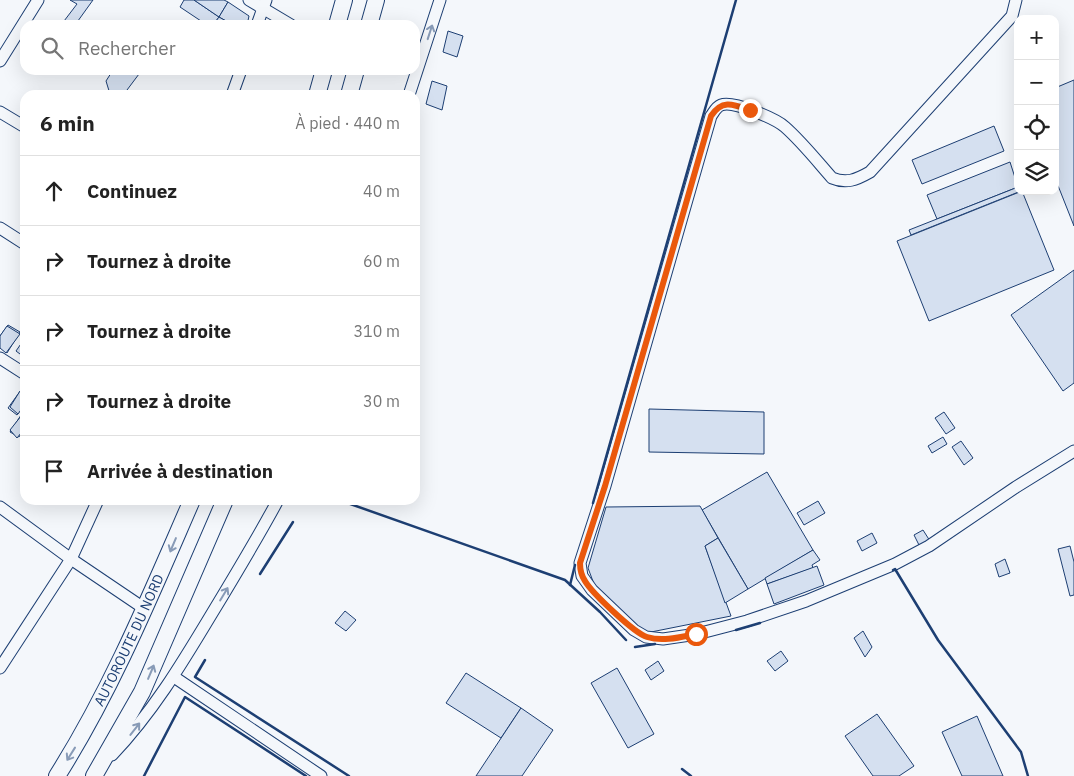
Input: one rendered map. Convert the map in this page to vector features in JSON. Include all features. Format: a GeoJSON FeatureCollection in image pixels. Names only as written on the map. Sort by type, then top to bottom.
{"type":"FeatureCollection","features":[{"type":"Feature","properties":{"kind":"highway"},"geometry":{"type":"LineString","coordinates":[[338,20],[344,0]]}},
{"type":"Feature","properties":{"kind":"highway"},"geometry":{"type":"LineString","coordinates":[[370,20],[376,0]]}},
{"type":"Feature","properties":{"kind":"highway"},"geometry":{"type":"LineString","coordinates":[[318,90],[323,75]]}},
{"type":"Feature","properties":{"kind":"highway"},"geometry":{"type":"LineString","coordinates":[[350,90],[355,75]]}},
{"type":"Feature","properties":{"kind":"highway","name":"AUTOROUTE DU NORD"},"geometry":{"type":"LineString","coordinates":[[57,776],[85,732],[145,609],[190,505]]}},
{"type":"Feature","properties":{"kind":"highway"},"geometry":{"type":"LineString","coordinates":[[98,770],[142,692],[223,505]]}},
{"type":"Feature","properties":{"kind":"street"},"geometry":{"type":"LineString","coordinates":[[26,20],[38,0]]}},
{"type":"Feature","properties":{"kind":"street"},"geometry":{"type":"LineString","coordinates":[[249,0],[265,5],[284,20]]}},
{"type":"Feature","properties":{"kind":"street"},"geometry":{"type":"LineString","coordinates":[[420,61],[440,0]]}},
{"type":"Feature","properties":{"kind":"street"},"geometry":{"type":"LineString","coordinates":[[1016,0],[1012,16],[870,172],[856,180],[842,183],[832,178],[784,126],[774,120],[730,103],[720,105],[716,109],[711,116],[605,486],[580,563],[581,572],[592,590],[634,630],[646,637],[676,638],[705,632],[747,621],[806,601],[912,556],[1074,452]]}},
{"type":"Feature","properties":{"kind":"street"},"geometry":{"type":"LineString","coordinates":[[259,20],[265,5]]}},
{"type":"Feature","properties":{"kind":"street"},"geometry":{"type":"LineString","coordinates":[[0,61],[20,29]]}},
{"type":"Feature","properties":{"kind":"street"},"geometry":{"type":"LineString","coordinates":[[234,90],[238,75]]}},
{"type":"Feature","properties":{"kind":"street"},"geometry":{"type":"LineString","coordinates":[[411,90],[416,75]]}},
{"type":"Feature","properties":{"kind":"street"},"geometry":{"type":"LineString","coordinates":[[0,112],[20,125]]}},
{"type":"Feature","properties":{"kind":"street"},"geometry":{"type":"LineString","coordinates":[[0,228],[20,241]]}},
{"type":"Feature","properties":{"kind":"street"},"geometry":{"type":"LineString","coordinates":[[0,358],[20,371]]}},
{"type":"Feature","properties":{"kind":"street"},"geometry":{"type":"LineString","coordinates":[[2,660],[71,559],[96,505]]}},
{"type":"Feature","properties":{"kind":"street"},"geometry":{"type":"LineString","coordinates":[[98,770],[132,734],[174,677],[260,535],[275,505]]}},
{"type":"Feature","properties":{"kind":"street"},"geometry":{"type":"LineString","coordinates":[[0,507],[71,559],[145,609]]}},
{"type":"Feature","properties":{"kind":"street"},"geometry":{"type":"LineString","coordinates":[[174,677],[321,776]]}},
{"type":"Feature","properties":{"kind":"building"},"geometry":{"type":"Polygon","coordinates":[[[70,0],[93,0],[79,20],[65,20],[77,4],[70,0]]]}},
{"type":"Feature","properties":{"kind":"building"},"geometry":{"type":"Polygon","coordinates":[[[184,0],[194,0],[219,17],[217,20],[200,20],[180,7],[184,0]]]}},
{"type":"Feature","properties":{"kind":"building"},"geometry":{"type":"Polygon","coordinates":[[[194,0],[224,0],[228,2],[219,17],[194,0]]]}},
{"type":"Feature","properties":{"kind":"building"},"geometry":{"type":"Polygon","coordinates":[[[228,2],[249,16],[248,20],[224,20],[219,17],[228,2]]]}},
{"type":"Feature","properties":{"kind":"building"},"geometry":{"type":"Polygon","coordinates":[[[448,31],[463,36],[457,57],[443,52],[448,31]]]}},
{"type":"Feature","properties":{"kind":"building"},"geometry":{"type":"Polygon","coordinates":[[[110,75],[138,75],[127,90],[109,90],[106,81],[110,75]]]}},
{"type":"Feature","properties":{"kind":"building"},"geometry":{"type":"Polygon","coordinates":[[[1074,80],[1074,226],[1059,188],[1059,86],[1074,80]]]}},
{"type":"Feature","properties":{"kind":"building"},"geometry":{"type":"Polygon","coordinates":[[[432,81],[447,86],[442,110],[426,104],[432,81]]]}},
{"type":"Feature","properties":{"kind":"building"},"geometry":{"type":"Polygon","coordinates":[[[994,126],[1004,151],[922,184],[912,160],[994,126]]]}},
{"type":"Feature","properties":{"kind":"building"},"geometry":{"type":"Polygon","coordinates":[[[1010,162],[1014,174],[1014,189],[937,219],[927,195],[1010,162]]]}},
{"type":"Feature","properties":{"kind":"building"},"geometry":{"type":"Polygon","coordinates":[[[1014,189],[1014,194],[911,235],[909,230],[1014,189]]]}},
{"type":"Feature","properties":{"kind":"building"},"geometry":{"type":"Polygon","coordinates":[[[1014,194],[1024,195],[1054,270],[929,321],[897,241],[1014,194]]]}},
{"type":"Feature","properties":{"kind":"building"},"geometry":{"type":"Polygon","coordinates":[[[1074,270],[1074,383],[1063,391],[1011,315],[1074,270]]]}},
{"type":"Feature","properties":{"kind":"building"},"geometry":{"type":"Polygon","coordinates":[[[8,325],[20,332],[7,353],[0,347],[0,336],[8,325]]]}},
{"type":"Feature","properties":{"kind":"building"},"geometry":{"type":"Polygon","coordinates":[[[7,326],[20,334],[6,353],[0,348],[0,336],[7,326]]]}},
{"type":"Feature","properties":{"kind":"building"},"geometry":{"type":"Polygon","coordinates":[[[20,345],[20,354],[16,351],[20,345]]]}},
{"type":"Feature","properties":{"kind":"building"},"geometry":{"type":"Polygon","coordinates":[[[20,391],[20,410],[17,415],[8,408],[20,391]]]}},
{"type":"Feature","properties":{"kind":"building"},"geometry":{"type":"Polygon","coordinates":[[[20,391],[20,411],[18,414],[10,407],[20,391]]]}},
{"type":"Feature","properties":{"kind":"building"},"geometry":{"type":"Polygon","coordinates":[[[649,409],[764,412],[764,454],[649,452],[649,409]]]}},
{"type":"Feature","properties":{"kind":"building"},"geometry":{"type":"Polygon","coordinates":[[[944,412],[955,428],[946,434],[935,418],[944,412]]]}},
{"type":"Feature","properties":{"kind":"building"},"geometry":{"type":"Polygon","coordinates":[[[20,417],[19,437],[10,432],[20,417]]]}},
{"type":"Feature","properties":{"kind":"building"},"geometry":{"type":"Polygon","coordinates":[[[20,417],[20,434],[17,438],[10,430],[20,417]]]}},
{"type":"Feature","properties":{"kind":"building"},"geometry":{"type":"Polygon","coordinates":[[[943,437],[947,444],[932,453],[928,446],[943,437]]]}},
{"type":"Feature","properties":{"kind":"building"},"geometry":{"type":"Polygon","coordinates":[[[961,441],[973,458],[964,465],[952,447],[961,441]]]}},
{"type":"Feature","properties":{"kind":"building"},"geometry":{"type":"Polygon","coordinates":[[[767,472],[813,550],[748,589],[702,510],[767,472]]]}},
{"type":"Feature","properties":{"kind":"building"},"geometry":{"type":"Polygon","coordinates":[[[818,501],[825,513],[804,525],[797,513],[818,501]]]}},
{"type":"Feature","properties":{"kind":"building"},"geometry":{"type":"Polygon","coordinates":[[[700,506],[718,538],[705,546],[731,616],[646,633],[597,592],[588,568],[606,507],[700,506]]]}},
{"type":"Feature","properties":{"kind":"building"},"geometry":{"type":"Polygon","coordinates":[[[923,530],[930,541],[920,547],[914,535],[923,530]]]}},
{"type":"Feature","properties":{"kind":"building"},"geometry":{"type":"Polygon","coordinates":[[[872,533],[877,543],[862,551],[857,541],[872,533]]]}},
{"type":"Feature","properties":{"kind":"building"},"geometry":{"type":"Polygon","coordinates":[[[718,538],[748,589],[725,603],[705,546],[718,538]]]}},
{"type":"Feature","properties":{"kind":"building"},"geometry":{"type":"Polygon","coordinates":[[[1070,546],[1074,562],[1074,595],[1070,596],[1058,549],[1070,546]]]}},
{"type":"Feature","properties":{"kind":"building"},"geometry":{"type":"Polygon","coordinates":[[[813,550],[820,560],[812,565],[813,568],[767,584],[765,578],[813,550]]]}},
{"type":"Feature","properties":{"kind":"building"},"geometry":{"type":"Polygon","coordinates":[[[1005,559],[1010,573],[999,577],[995,564],[1005,559]]]}},
{"type":"Feature","properties":{"kind":"building"},"geometry":{"type":"Polygon","coordinates":[[[817,566],[824,585],[774,604],[767,584],[817,566]]]}},
{"type":"Feature","properties":{"kind":"building"},"geometry":{"type":"Polygon","coordinates":[[[345,611],[356,620],[346,631],[335,623],[345,611]]]}},
{"type":"Feature","properties":{"kind":"building"},"geometry":{"type":"Polygon","coordinates":[[[863,631],[872,647],[865,657],[854,638],[863,631]]]}},
{"type":"Feature","properties":{"kind":"building"},"geometry":{"type":"Polygon","coordinates":[[[781,651],[788,661],[775,671],[767,661],[781,651]]]}},
{"type":"Feature","properties":{"kind":"building"},"geometry":{"type":"Polygon","coordinates":[[[658,661],[664,671],[651,680],[645,670],[658,661]]]}},
{"type":"Feature","properties":{"kind":"building"},"geometry":{"type":"Polygon","coordinates":[[[617,668],[654,734],[628,748],[591,683],[617,668]]]}},
{"type":"Feature","properties":{"kind":"building"},"geometry":{"type":"Polygon","coordinates":[[[466,673],[521,708],[501,738],[446,703],[466,673]]]}},
{"type":"Feature","properties":{"kind":"building"},"geometry":{"type":"Polygon","coordinates":[[[521,708],[553,730],[522,776],[476,776],[521,708]]]}},
{"type":"Feature","properties":{"kind":"building"},"geometry":{"type":"Polygon","coordinates":[[[877,714],[914,766],[899,776],[873,776],[845,736],[877,714]]]}},
{"type":"Feature","properties":{"kind":"building"},"geometry":{"type":"Polygon","coordinates":[[[977,716],[1003,776],[962,776],[942,732],[977,716]]]}},
{"type":"Feature","properties":{"kind":"wall"},"geometry":{"type":"LineString","coordinates":[[593,503],[736,0]]}},
{"type":"Feature","properties":{"kind":"wall"},"geometry":{"type":"LineString","coordinates":[[353,505],[565,580],[600,612],[626,640]]}},
{"type":"Feature","properties":{"kind":"wall"},"geometry":{"type":"LineString","coordinates":[[260,574],[293,522]]}},
{"type":"Feature","properties":{"kind":"wall"},"geometry":{"type":"LineString","coordinates":[[570,585],[575,565]]}},
{"type":"Feature","properties":{"kind":"wall"},"geometry":{"type":"LineString","coordinates":[[893,570],[895,569],[938,640],[1021,752],[1028,776]]}},
{"type":"Feature","properties":{"kind":"wall"},"geometry":{"type":"LineString","coordinates":[[736,630],[760,623]]}},
{"type":"Feature","properties":{"kind":"wall"},"geometry":{"type":"LineString","coordinates":[[635,647],[655,644]]}},
{"type":"Feature","properties":{"kind":"wall"},"geometry":{"type":"LineString","coordinates":[[205,660],[195,677],[349,776]]}},
{"type":"Feature","properties":{"kind":"wall"},"geometry":{"type":"LineString","coordinates":[[144,776],[185,697],[306,776]]}},
{"type":"Feature","properties":{"kind":"wall"},"geometry":{"type":"LineString","coordinates":[[682,769],[691,776]]}},
{"type":"Feature","properties":{"kind":"route"},"geometry":{"type":"LineString","coordinates":[[696,634],[676,638],[655,639],[646,637],[634,630],[592,590],[584,580],[580,563],[592,521],[605,486],[711,116],[720,105],[730,103],[750,110]]}}]}
